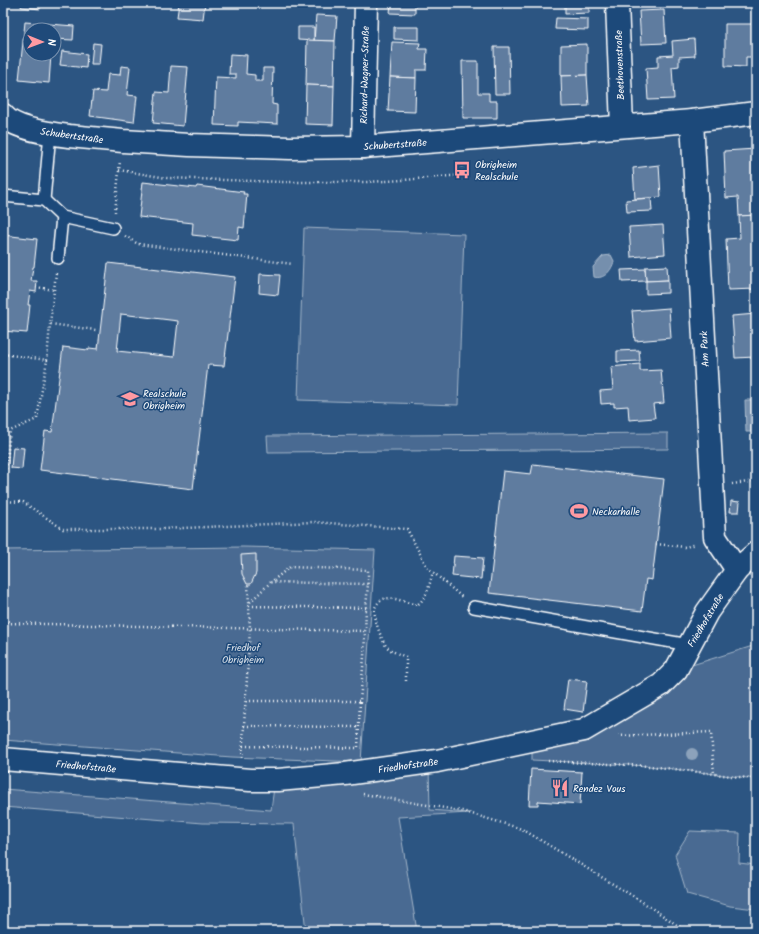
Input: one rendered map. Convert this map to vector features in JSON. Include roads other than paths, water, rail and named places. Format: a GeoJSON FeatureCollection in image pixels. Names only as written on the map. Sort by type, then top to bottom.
{"type":"FeatureCollection","features":[{"type":"Feature","properties":{"kind":"street","name":"Richard-Wagner-Straße"},"geometry":{"type":"LineString","coordinates":[[362,147],[366,3]]}},
{"type":"Feature","properties":{"kind":"street","name":"Beethovenstraße"},"geometry":{"type":"LineString","coordinates":[[617,3],[622,126]]}},
{"type":"Feature","properties":{"kind":"street","name":"Schubertstraße"},"geometry":{"type":"LineString","coordinates":[[3,116],[18,126],[69,136],[189,145],[290,148],[362,147],[692,121],[756,113]]}},
{"type":"Feature","properties":{"kind":"street","name":"Am Park"},"geometry":{"type":"LineString","coordinates":[[692,121],[715,537],[737,570]]}},
{"type":"Feature","properties":{"kind":"street","name":"Friedhofstraße"},"geometry":{"type":"LineString","coordinates":[[3,759],[239,779],[278,780],[345,774],[437,761],[584,730],[661,686],[676,670],[707,612],[737,570],[756,554]]}},
{"type":"Feature","properties":{"kind":"lane"},"geometry":{"type":"LineString","coordinates":[[42,131],[44,200]]}},
{"type":"Feature","properties":{"kind":"lane"},"geometry":{"type":"LineString","coordinates":[[3,196],[44,200],[62,217],[113,228]]}},
{"type":"Feature","properties":{"kind":"lane"},"geometry":{"type":"LineString","coordinates":[[58,258],[62,217]]}},
{"type":"Feature","properties":{"kind":"lane"},"geometry":{"type":"LineString","coordinates":[[474,607],[689,645]]}},
{"type":"Feature","properties":{"kind":"place","name":"Obrigheim Realschule"},"geometry":{"type":"Point","coordinates":[462,170]}},
{"type":"Feature","properties":{"kind":"place","name":"Realschule Obrigheim"},"geometry":{"type":"Point","coordinates":[130,399]}},
{"type":"Feature","properties":{"kind":"place","name":"Neckarhalle"},"geometry":{"type":"Point","coordinates":[579,511]}},
{"type":"Feature","properties":{"kind":"place","name":"Rendez Vous"},"geometry":{"type":"Point","coordinates":[560,788]}},
{"type":"Feature","properties":{"kind":"park label","name":"Friedhof Obrigheim"},"geometry":{"type":"Point","coordinates":[243,652]}}]}
